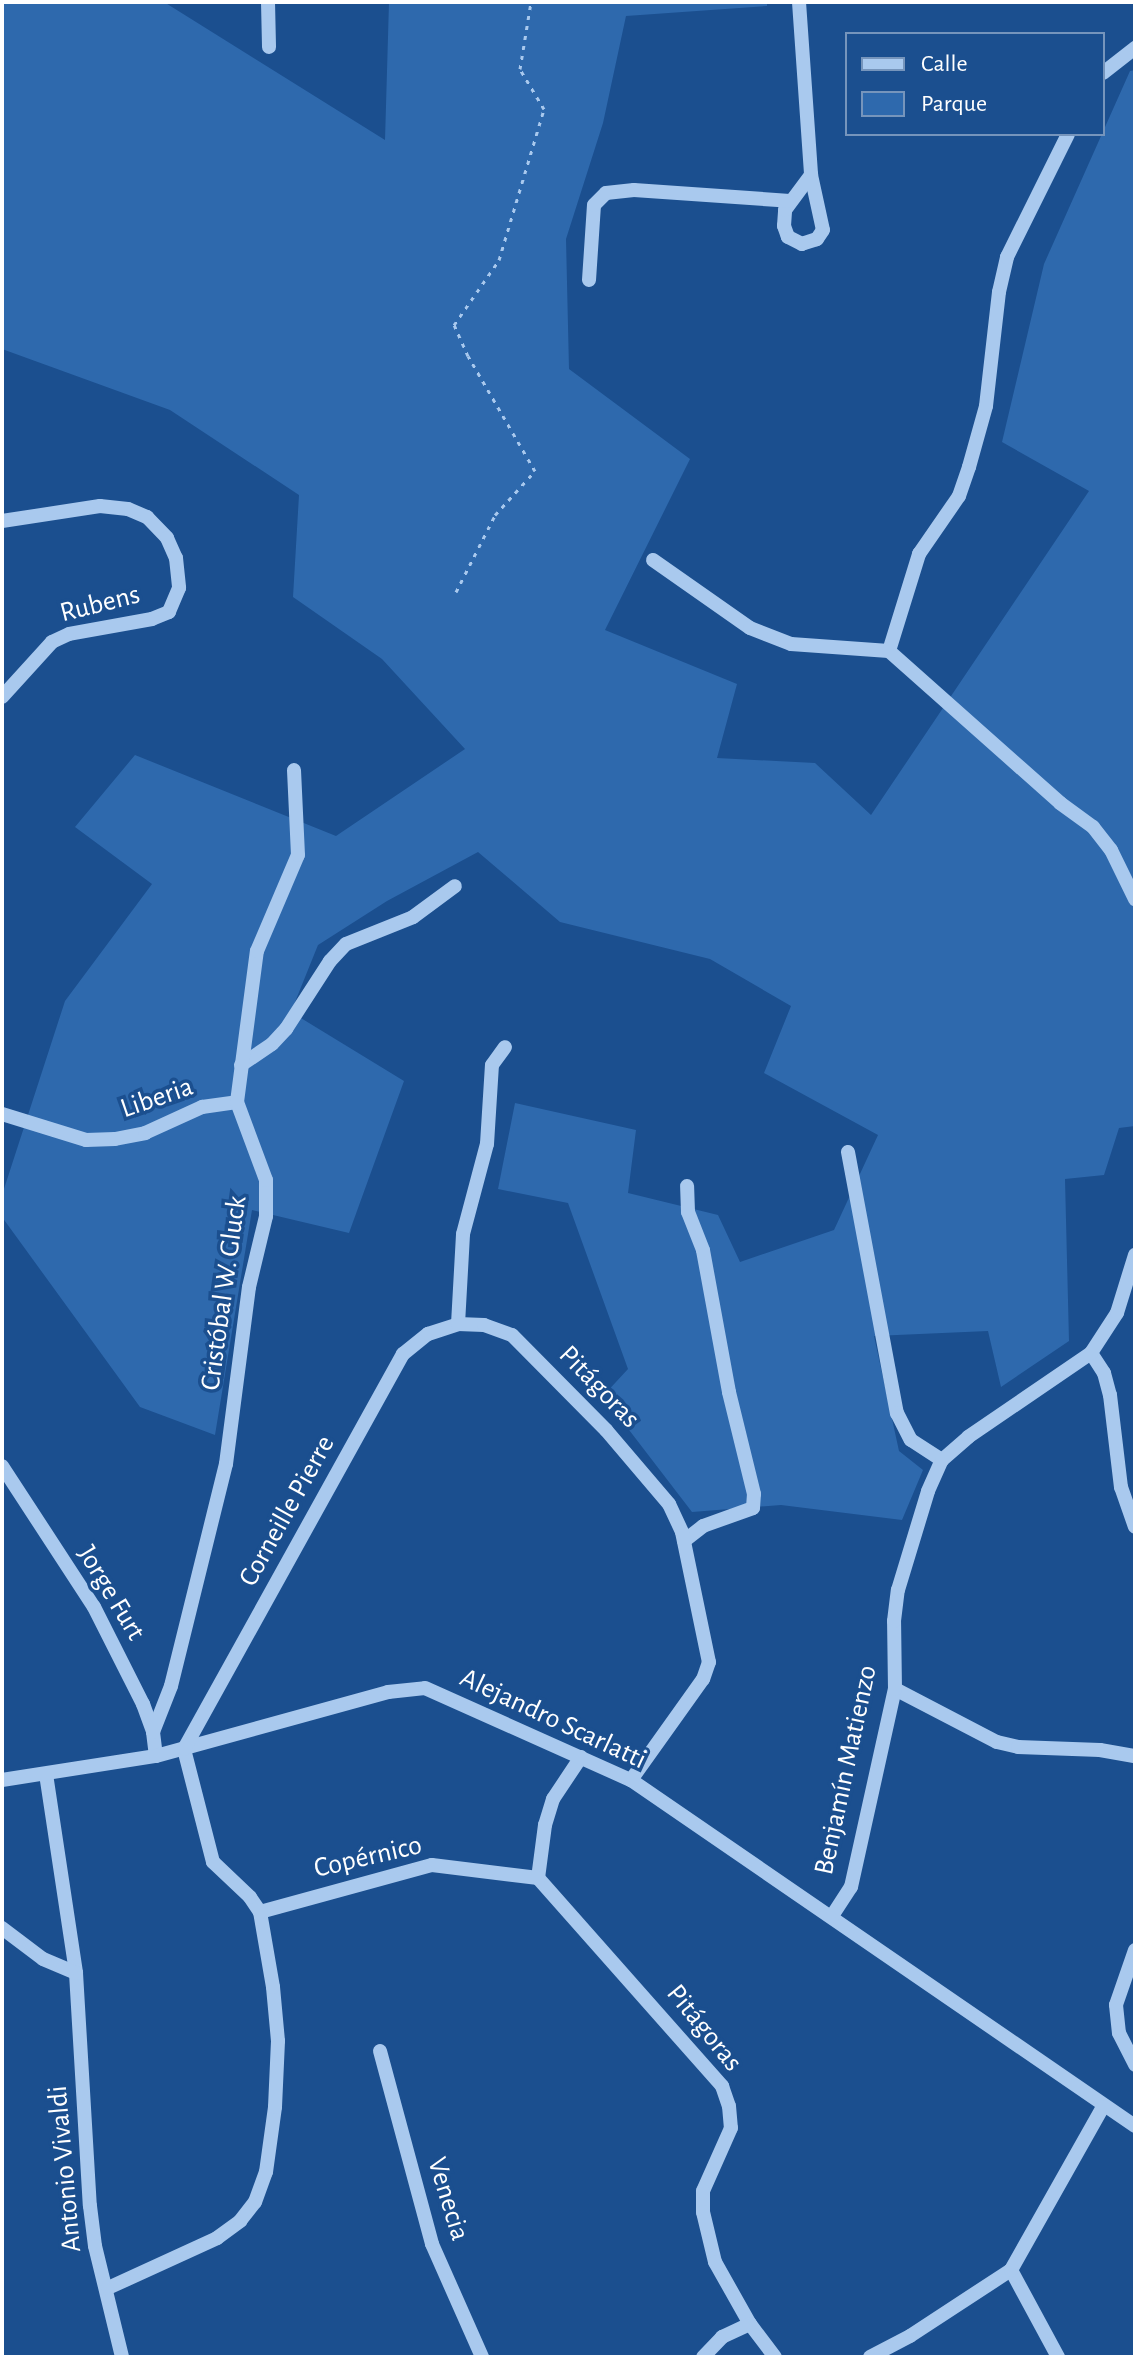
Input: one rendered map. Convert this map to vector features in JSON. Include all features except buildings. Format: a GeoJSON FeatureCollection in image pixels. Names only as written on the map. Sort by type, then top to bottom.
{"type":"FeatureCollection","features":[{"type":"Feature","properties":{"kind":"street"},"geometry":{"type":"LineString","coordinates":[[268,2],[269,47]]}},
{"type":"Feature","properties":{"kind":"street"},"geometry":{"type":"LineString","coordinates":[[799,2],[811,175],[823,230],[817,239],[802,244],[788,237],[784,226],[785,210],[811,175]]}},
{"type":"Feature","properties":{"kind":"street"},"geometry":{"type":"LineString","coordinates":[[1105,71],[1135,48]]}},
{"type":"Feature","properties":{"kind":"street"},"geometry":{"type":"LineString","coordinates":[[889,651],[919,554],[959,496],[969,467],[986,406],[999,292],[1007,257],[1067,136]]}},
{"type":"Feature","properties":{"kind":"street"},"geometry":{"type":"LineString","coordinates":[[589,280],[594,205],[606,193],[634,190],[790,201]]}},
{"type":"Feature","properties":{"kind":"street","name":"Rubens"},"geometry":{"type":"LineString","coordinates":[[2,521],[100,506],[128,509],[147,517],[167,538],[176,558],[179,588],[169,612],[152,619],[69,634],[52,642],[2,697]]}},
{"type":"Feature","properties":{"kind":"street"},"geometry":{"type":"LineString","coordinates":[[653,560],[750,628],[791,644],[889,651],[1060,803],[1093,827],[1111,850],[1135,899]]}},
{"type":"Feature","properties":{"kind":"street","name":"Cristóbal W. Gluck"},"geometry":{"type":"LineString","coordinates":[[153,1732],[171,1686],[226,1464],[249,1287],[266,1216],[266,1180],[237,1102],[257,951],[298,855],[294,770]]}},
{"type":"Feature","properties":{"kind":"street"},"geometry":{"type":"LineString","coordinates":[[241,1065],[272,1044],[286,1029],[330,961],[346,944],[413,917],[455,886]]}},
{"type":"Feature","properties":{"kind":"street"},"geometry":{"type":"LineString","coordinates":[[458,1324],[463,1234],[487,1144],[492,1065],[505,1047]]}},
{"type":"Feature","properties":{"kind":"street","name":"Liberia"},"geometry":{"type":"LineString","coordinates":[[2,1114],[86,1140],[115,1139],[145,1133],[202,1107],[237,1102]]}},
{"type":"Feature","properties":{"kind":"street"},"geometry":{"type":"LineString","coordinates":[[848,1152],[897,1413],[911,1440],[942,1460],[968,1437],[1091,1353],[1117,1313],[1135,1255]]}},
{"type":"Feature","properties":{"kind":"street"},"geometry":{"type":"LineString","coordinates":[[684,1541],[703,1526],[753,1508],[754,1494],[729,1392],[703,1250],[688,1212],[687,1186]]}},
{"type":"Feature","properties":{"kind":"street","name":"Pitágoras"},"geometry":{"type":"LineString","coordinates":[[458,1324],[484,1325],[512,1335],[606,1430],[669,1504],[684,1541],[709,1662],[703,1679],[631,1780]]}},
{"type":"Feature","properties":{"kind":"street","name":"Corneille Pierre"},"geometry":{"type":"LineString","coordinates":[[184,1749],[403,1354],[428,1334],[458,1324]]}},
{"type":"Feature","properties":{"kind":"street"},"geometry":{"type":"LineString","coordinates":[[1091,1353],[1104,1373],[1110,1395],[1121,1487],[1135,1527]]}},
{"type":"Feature","properties":{"kind":"street","name":"Benjamín Matienzo"},"geometry":{"type":"LineString","coordinates":[[832,1916],[851,1887],[895,1689],[894,1621],[898,1590],[928,1491],[942,1460]]}},
{"type":"Feature","properties":{"kind":"street","name":"Jorge Furt"},"geometry":{"type":"LineString","coordinates":[[2,1466],[94,1607],[130,1674],[153,1732],[156,1756]]}},
{"type":"Feature","properties":{"kind":"street","name":"Alejandro Scarlatti"},"geometry":{"type":"LineString","coordinates":[[2,1780],[156,1756],[406,1688],[425,1688],[631,1780],[832,1916],[1103,2107],[1135,2126]]}},
{"type":"Feature","properties":{"kind":"street"},"geometry":{"type":"LineString","coordinates":[[895,1689],[997,1742],[1018,1747],[1100,1750],[1135,1756]]}},
{"type":"Feature","properties":{"kind":"street"},"geometry":{"type":"LineString","coordinates":[[108,2288],[217,2238],[240,2221],[255,2202],[266,2172],[274,2120],[278,2041],[273,1987],[260,1912],[250,1897],[213,1862],[184,1749]]}},
{"type":"Feature","properties":{"kind":"street"},"geometry":{"type":"LineString","coordinates":[[538,1878],[545,1825],[553,1799],[581,1757]]}},
{"type":"Feature","properties":{"kind":"street","name":"Antonio Vivaldi"},"geometry":{"type":"LineString","coordinates":[[46,1774],[76,1973],[95,2246],[108,2288],[122,2357]]}},
{"type":"Feature","properties":{"kind":"street","name":"Copérnico"},"geometry":{"type":"LineString","coordinates":[[260,1912],[432,1865],[538,1878]]}},
{"type":"Feature","properties":{"kind":"street","name":"Pitágoras"},"geometry":{"type":"LineString","coordinates":[[538,1878],[722,2086],[729,2106],[731,2128],[703,2191],[703,2212],[715,2262],[750,2324],[775,2357]]}},
{"type":"Feature","properties":{"kind":"street"},"geometry":{"type":"LineString","coordinates":[[2,1928],[43,1959],[76,1973]]}},
{"type":"Feature","properties":{"kind":"street"},"geometry":{"type":"LineString","coordinates":[[1135,1950],[1116,2005],[1119,2033],[1135,2065]]}},
{"type":"Feature","properties":{"kind":"street","name":"Venecia"},"geometry":{"type":"LineString","coordinates":[[380,2051],[432,2244],[482,2357]]}},
{"type":"Feature","properties":{"kind":"street"},"geometry":{"type":"LineString","coordinates":[[870,2357],[910,2336],[1011,2270],[1103,2107]]}},
{"type":"Feature","properties":{"kind":"street"},"geometry":{"type":"LineString","coordinates":[[1011,2270],[1058,2357]]}},
{"type":"Feature","properties":{"kind":"street"},"geometry":{"type":"LineString","coordinates":[[703,2357],[722,2337],[750,2324]]}},
{"type":"Feature","properties":{"kind":"path"},"geometry":{"type":"LineString","coordinates":[[456,592],[495,515],[535,471],[468,356],[454,325],[499,260],[544,109],[520,69],[531,2]]}},
{"type":"Feature","properties":{"kind":"green space"},"geometry":{"type":"Polygon","coordinates":[[[2,2],[164,2],[385,140],[389,2],[767,2],[767,6],[626,16],[603,123],[566,239],[569,369],[690,459],[605,630],[737,684],[717,758],[815,763],[871,815],[1089,491],[1002,442],[1044,264],[1101,136],[1105,136],[1105,127],[1130,71],[1135,70],[1135,1126],[1119,1128],[1104,1175],[1065,1179],[1069,1341],[1001,1387],[988,1331],[874,1336],[899,1451],[923,1470],[902,1520],[781,1505],[692,1512],[603,1396],[628,1369],[568,1203],[498,1189],[515,1103],[636,1130],[628,1193],[718,1215],[740,1262],[834,1230],[878,1135],[764,1073],[791,1006],[710,959],[560,922],[478,852],[387,901],[318,945],[291,1012],[404,1081],[349,1233],[252,1210],[215,1435],[140,1407],[2,1217],[2,1195],[65,1001],[152,884],[75,827],[135,755],[336,836],[465,749],[382,659],[293,597],[299,495],[170,410],[2,349],[2,2]]]}}]}
